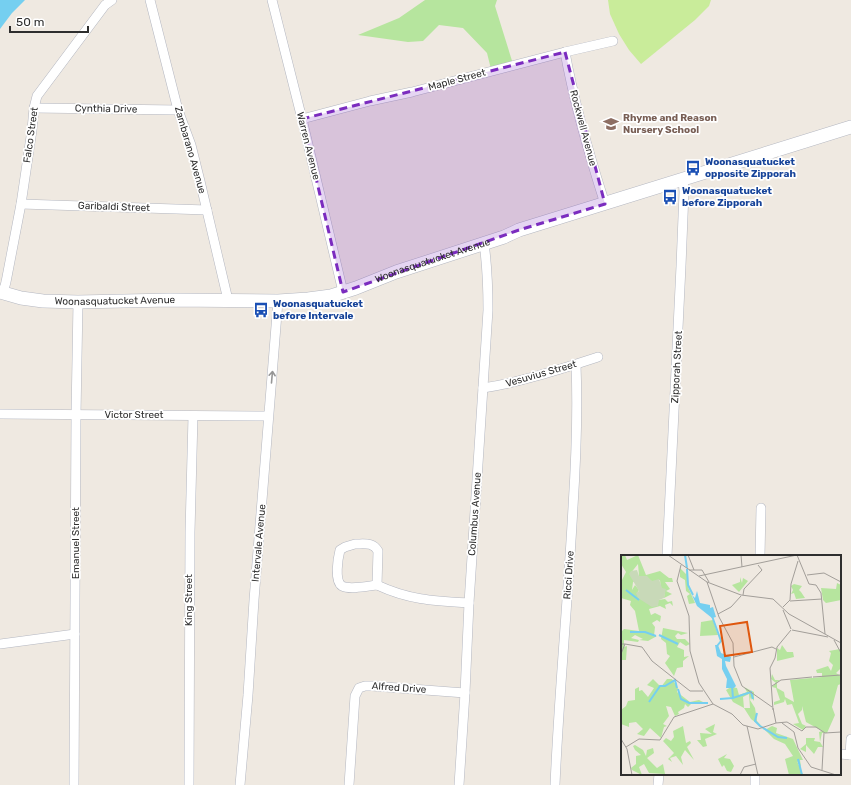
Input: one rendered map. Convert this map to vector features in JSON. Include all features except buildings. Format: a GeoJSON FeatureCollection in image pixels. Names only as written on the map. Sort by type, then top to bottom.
{"type":"FeatureCollection","features":[{"type":"Feature","properties":{"kind":"street","name":"Falco Street"},"geometry":{"type":"LineString","coordinates":[[2,293],[6,282],[21,204],[34,108],[37,96],[105,5],[112,0]]}},
{"type":"Feature","properties":{"kind":"street","name":"Zambarano Avenue"},"geometry":{"type":"LineString","coordinates":[[150,0],[178,110],[191,145],[228,300]]}},
{"type":"Feature","properties":{"kind":"street","name":"Warren Avenue"},"geometry":{"type":"LineString","coordinates":[[272,0],[343,292]]}},
{"type":"Feature","properties":{"kind":"street","name":"Maple Street"},"geometry":{"type":"LineString","coordinates":[[302,119],[613,41]]}},
{"type":"Feature","properties":{"kind":"street","name":"Rockwell Avenue"},"geometry":{"type":"LineString","coordinates":[[565,52],[570,80],[592,163],[605,204]]}},
{"type":"Feature","properties":{"kind":"street","name":"Cynthia Drive"},"geometry":{"type":"LineString","coordinates":[[34,108],[178,110]]}},
{"type":"Feature","properties":{"kind":"street","name":"Woonasquatucket Avenue"},"geometry":{"type":"LineString","coordinates":[[2,293],[21,298],[78,302],[170,300],[278,301],[331,296],[396,272],[504,237],[519,230],[851,126]]}},
{"type":"Feature","properties":{"kind":"street","name":"Zipporah Street"},"geometry":{"type":"LineString","coordinates":[[667,555],[681,274],[684,192],[683,179]]}},
{"type":"Feature","properties":{"kind":"street","name":"Garibaldi Street"},"geometry":{"type":"LineString","coordinates":[[21,204],[207,210]]}},
{"type":"Feature","properties":{"kind":"street","name":"Columbus Avenue"},"geometry":{"type":"LineString","coordinates":[[459,785],[488,310],[488,282],[484,243]]}},
{"type":"Feature","properties":{"kind":"street","name":"Intervale Avenue"},"geometry":{"type":"LineString","coordinates":[[240,785],[278,301]]}},
{"type":"Feature","properties":{"kind":"street","name":"Emanuel Street"},"geometry":{"type":"LineString","coordinates":[[74,785],[78,302]]}},
{"type":"Feature","properties":{"kind":"street","name":"Vesuvius Street"},"geometry":{"type":"LineString","coordinates":[[483,388],[498,386],[576,365],[598,357]]}},
{"type":"Feature","properties":{"kind":"street","name":"Ricci Drive"},"geometry":{"type":"LineString","coordinates":[[555,785],[571,555],[577,389],[576,365]]}},
{"type":"Feature","properties":{"kind":"street","name":"Victor Street"},"geometry":{"type":"LineString","coordinates":[[0,414],[268,416]]}},
{"type":"Feature","properties":{"kind":"street","name":"King Street"},"geometry":{"type":"LineString","coordinates":[[189,785],[190,540],[193,416]]}},
{"type":"Feature","properties":{"kind":"street"},"geometry":{"type":"LineString","coordinates":[[760,555],[761,508]]}},
{"type":"Feature","properties":{"kind":"street"},"geometry":{"type":"LineString","coordinates":[[377,585],[378,551],[376,547],[371,544],[355,544],[340,550],[337,578],[341,585],[350,588],[377,585],[390,591],[423,600],[469,603]]}},
{"type":"Feature","properties":{"kind":"street"},"geometry":{"type":"LineString","coordinates":[[0,644],[75,634]]}},
{"type":"Feature","properties":{"kind":"street","name":"Alfred Drive"},"geometry":{"type":"LineString","coordinates":[[349,785],[355,696],[359,688],[372,686],[465,693]]}},
{"type":"Feature","properties":{"kind":"street"},"geometry":{"type":"LineString","coordinates":[[850,755],[851,739]]}},
{"type":"Feature","properties":{"kind":"street"},"geometry":{"type":"LineString","coordinates":[[658,785],[659,775]]}},
{"type":"Feature","properties":{"kind":"highlighted area"},"geometry":{"type":"Polygon","coordinates":[[[565,52],[605,204],[519,230],[343,292],[302,119],[565,52]]]}},
{"type":"Feature","properties":{"kind":"green space"},"geometry":{"type":"Polygon","coordinates":[[[425,0],[497,0],[495,6],[513,64],[491,69],[487,53],[463,28],[439,25],[423,41],[408,42],[358,35],[399,18],[425,0]]]}},
{"type":"Feature","properties":{"kind":"green space"},"geometry":{"type":"Polygon","coordinates":[[[608,0],[711,0],[709,6],[695,20],[641,64],[629,50],[619,34],[610,14],[608,0]]]}},
{"type":"Feature","properties":{"kind":"water"},"geometry":{"type":"Polygon","coordinates":[[[0,0],[25,0],[12,13],[0,29],[0,0]]]}},
{"type":"Feature","properties":{"kind":"place","name":"Rhyme and Reason Nursery School"},"geometry":{"type":"Point","coordinates":[611,124]}},
{"type":"Feature","properties":{"kind":"place","name":"Woonasquatucket opposite Zipporah"},"geometry":{"type":"Point","coordinates":[693,168]}},
{"type":"Feature","properties":{"kind":"place","name":"Woonasquatucket before Zipporah"},"geometry":{"type":"Point","coordinates":[670,197]}},
{"type":"Feature","properties":{"kind":"place","name":"Woonasquatucket before Intervale"},"geometry":{"type":"Point","coordinates":[261,310]}}]}
